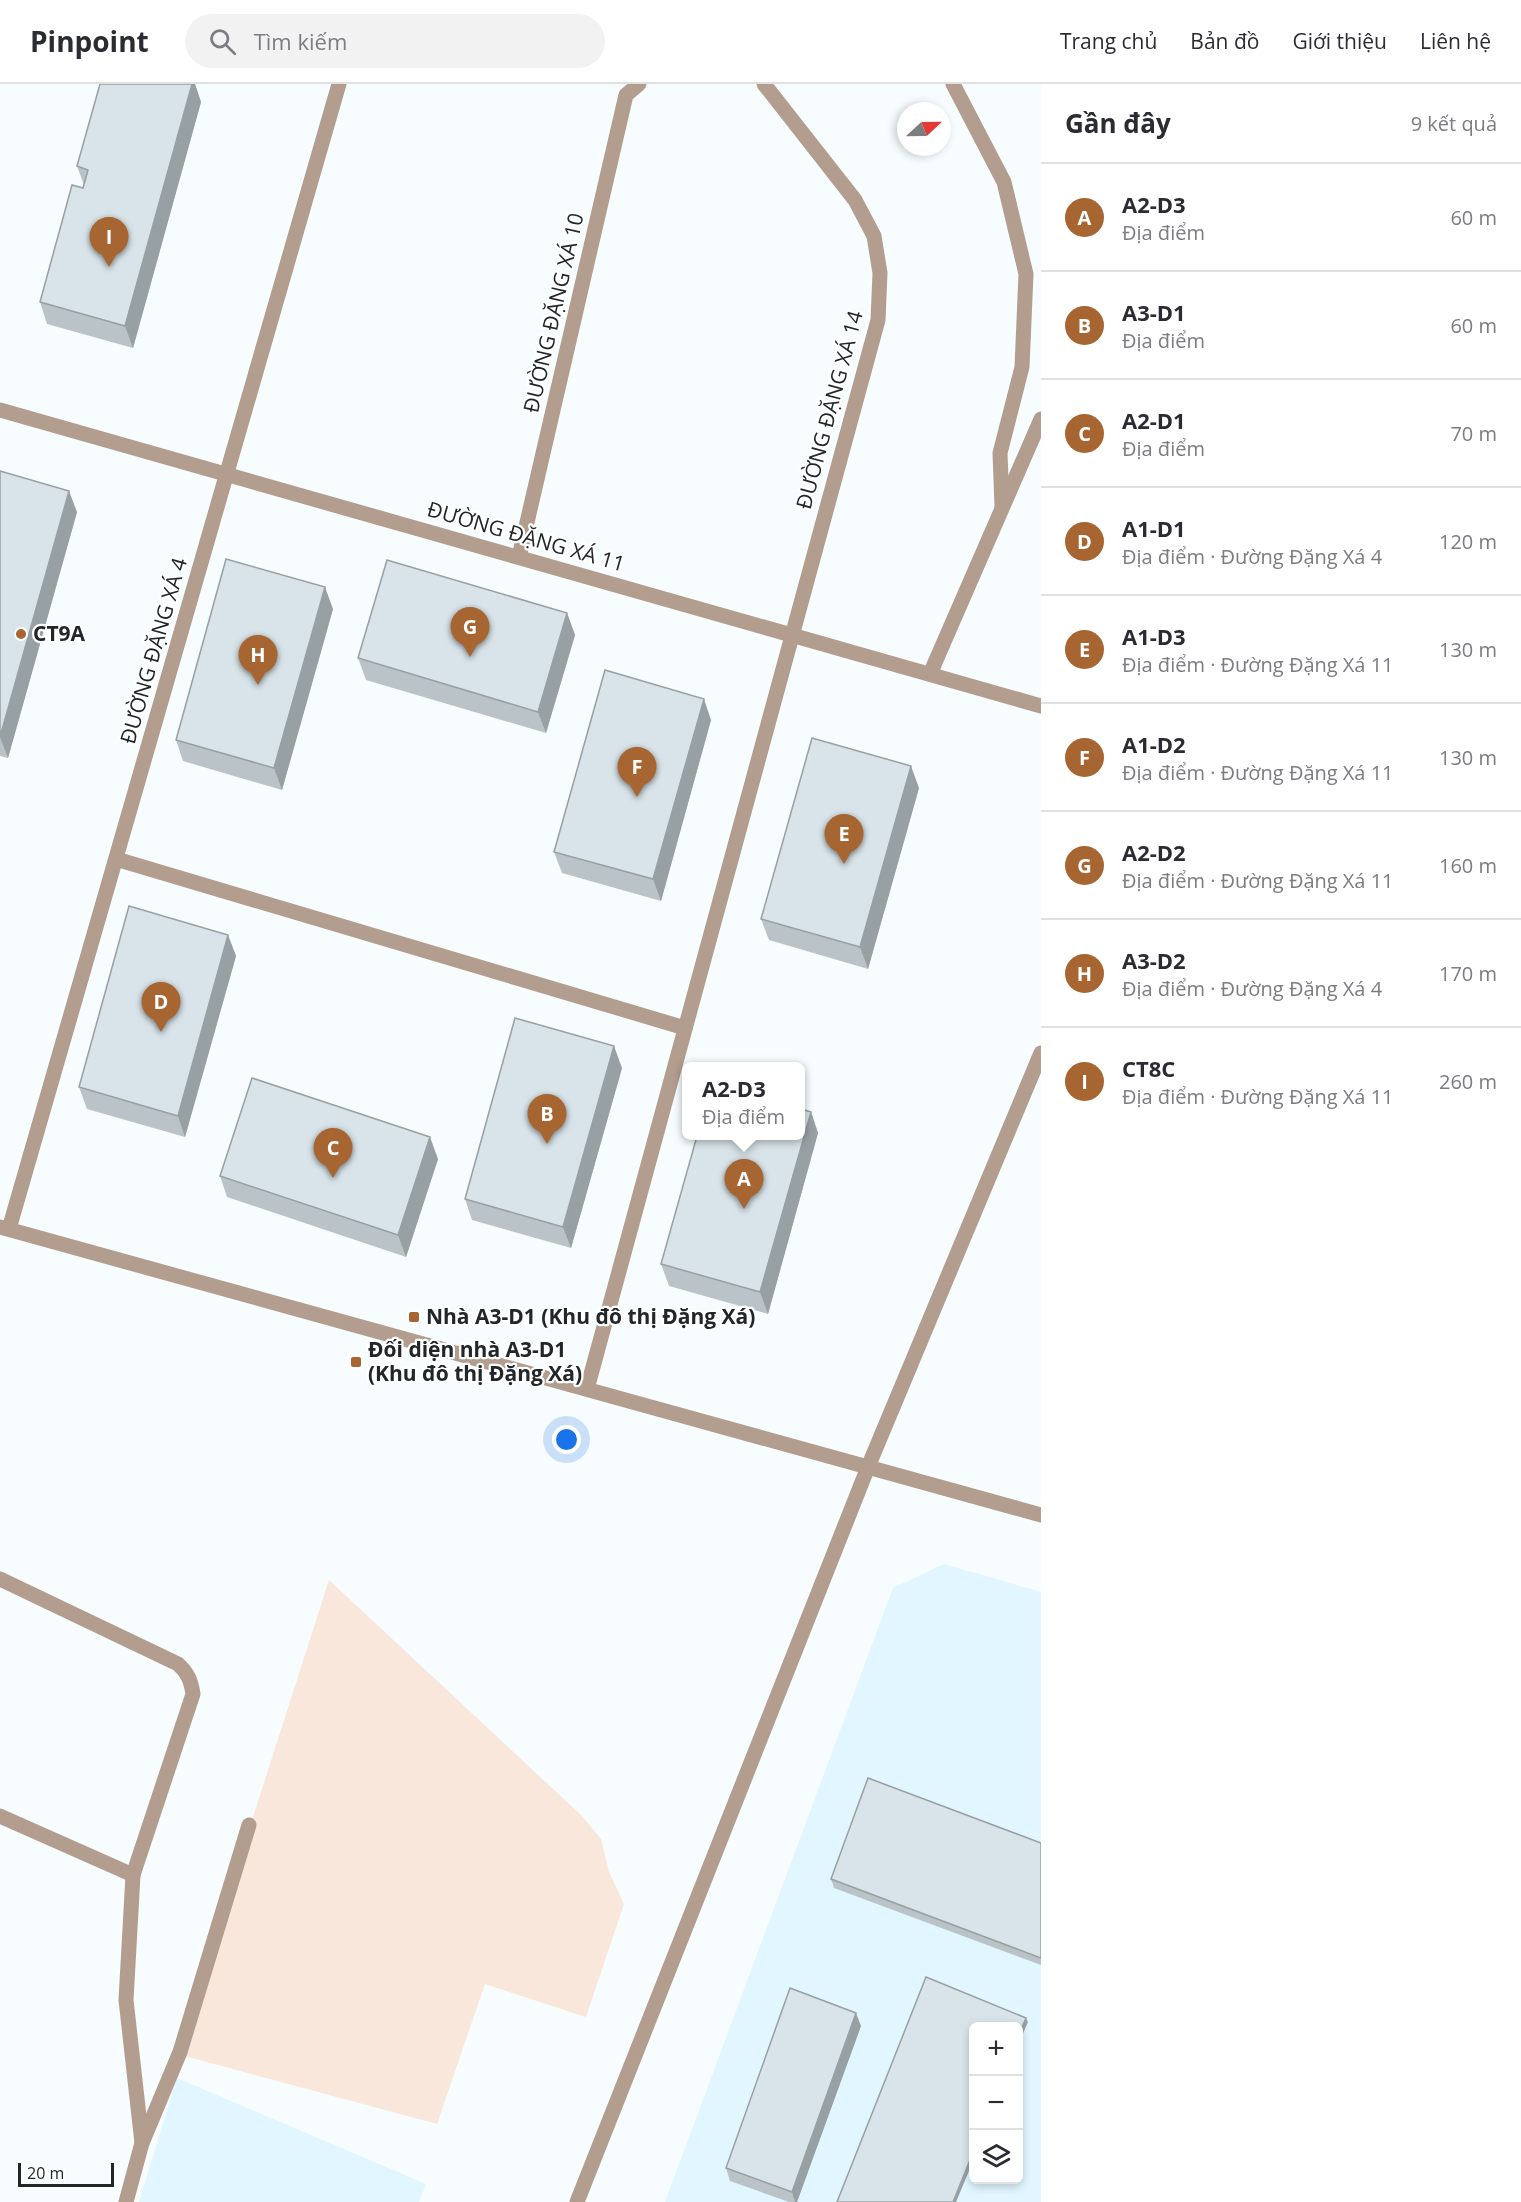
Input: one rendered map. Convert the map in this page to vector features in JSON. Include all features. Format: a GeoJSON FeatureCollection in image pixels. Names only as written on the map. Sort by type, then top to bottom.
{"type":"FeatureCollection","features":[{"type":"Feature","properties":{"kind":"street","name":"ĐƯỜNG ĐẶNG XÁ 4"},"geometry":{"type":"LineString","coordinates":[[5,1228],[116,859],[339,84]]}},
{"type":"Feature","properties":{"kind":"street","name":"ĐƯỜNG ĐẶNG XÁ 10"},"geometry":{"type":"LineString","coordinates":[[519,557],[626,96],[639,84]]}},
{"type":"Feature","properties":{"kind":"street","name":"ĐƯỜNG ĐẶNG XÁ 14"},"geometry":{"type":"LineString","coordinates":[[587,1389],[878,320],[880,273],[874,236],[855,200],[764,84]]}},
{"type":"Feature","properties":{"kind":"street"},"geometry":{"type":"LineString","coordinates":[[953,84],[1004,182],[1026,274],[1022,367],[1000,453],[1002,507]]}},
{"type":"Feature","properties":{"kind":"street","name":"ĐƯỜNG ĐẶNG XÁ 11"},"geometry":{"type":"LineString","coordinates":[[0,410],[1041,706]]}},
{"type":"Feature","properties":{"kind":"street"},"geometry":{"type":"LineString","coordinates":[[930,674],[1041,419]]}},
{"type":"Feature","properties":{"kind":"street"},"geometry":{"type":"LineString","coordinates":[[116,859],[685,1028]]}},
{"type":"Feature","properties":{"kind":"street"},"geometry":{"type":"LineString","coordinates":[[577,2202],[868,1467],[1041,1053]]}},
{"type":"Feature","properties":{"kind":"street"},"geometry":{"type":"LineString","coordinates":[[5,1228],[1041,1515]]}},
{"type":"Feature","properties":{"kind":"street"},"geometry":{"type":"LineString","coordinates":[[0,1579],[178,1664],[187,1672],[191,1682],[193,1694],[133,1875],[126,2000],[142,2143]]}},
{"type":"Feature","properties":{"kind":"street"},"geometry":{"type":"LineString","coordinates":[[0,1816],[133,1875]]}},
{"type":"Feature","properties":{"kind":"street"},"geometry":{"type":"LineString","coordinates":[[126,2202],[142,2143],[180,2052],[249,1825]]}},
{"type":"Feature","properties":{"kind":"shaded area"},"geometry":{"type":"Polygon","coordinates":[[[944,1564],[1041,1592],[1041,2202],[665,2202],[893,1588],[944,1564]]]}},
{"type":"Feature","properties":{"kind":"shaded area"},"geometry":{"type":"Polygon","coordinates":[[[329,1580],[582,1816],[601,1839],[609,1872],[624,1904],[586,2017],[485,1984],[437,2124],[177,2054],[329,1580]]]}},
{"type":"Feature","properties":{"kind":"shaded area"},"geometry":{"type":"Polygon","coordinates":[[[177,2078],[426,2184],[419,2202],[139,2202],[177,2078]]]}},
{"type":"Feature","properties":{"kind":"building"},"geometry":{"type":"Polygon","coordinates":[[[100,84],[192,84],[125,326],[40,302],[72,185],[83,188],[88,170],[77,166],[100,84]]]}},
{"type":"Feature","properties":{"kind":"building","name":"CT9A"},"geometry":{"type":"Polygon","coordinates":[[[0,471],[69,491],[0,737],[0,471]]]}},
{"type":"Feature","properties":{"kind":"building"},"geometry":{"type":"Polygon","coordinates":[[[226,559],[325,587],[274,768],[176,740],[226,559]]]}},
{"type":"Feature","properties":{"kind":"building"},"geometry":{"type":"Polygon","coordinates":[[[387,560],[567,613],[538,712],[358,658],[387,560]]]}},
{"type":"Feature","properties":{"kind":"building"},"geometry":{"type":"Polygon","coordinates":[[[605,670],[704,699],[653,879],[554,852],[605,670]]]}},
{"type":"Feature","properties":{"kind":"building"},"geometry":{"type":"Polygon","coordinates":[[[812,738],[911,766],[860,947],[761,919],[812,738]]]}},
{"type":"Feature","properties":{"kind":"building"},"geometry":{"type":"Polygon","coordinates":[[[129,906],[228,935],[178,1116],[79,1087],[129,906]]]}},
{"type":"Feature","properties":{"kind":"building"},"geometry":{"type":"Polygon","coordinates":[[[515,1018],[614,1046],[563,1227],[465,1199],[515,1018]]]}},
{"type":"Feature","properties":{"kind":"building"},"geometry":{"type":"Polygon","coordinates":[[[252,1078],[430,1137],[398,1235],[220,1176],[252,1078]]]}},
{"type":"Feature","properties":{"kind":"building"},"geometry":{"type":"Polygon","coordinates":[[[805,1110],[811,1112],[805,1133],[805,1110]]]}},
{"type":"Feature","properties":{"kind":"building"},"geometry":{"type":"Polygon","coordinates":[[[696,1140],[803,1140],[760,1292],[661,1264],[696,1140]]]}},
{"type":"Feature","properties":{"kind":"building"},"geometry":{"type":"Polygon","coordinates":[[[868,1778],[1041,1843],[1041,1958],[831,1879],[868,1778]]]}},
{"type":"Feature","properties":{"kind":"building"},"geometry":{"type":"Polygon","coordinates":[[[926,1977],[1026,2018],[1023,2025],[1023,2022],[969,2022],[969,2162],[953,2202],[837,2202],[926,1977]]]}},
{"type":"Feature","properties":{"kind":"building"},"geometry":{"type":"Polygon","coordinates":[[[790,1988],[856,2013],[792,2192],[726,2168],[790,1988]]]}},
{"type":"Feature","properties":{"kind":"place","name":"CT8C"},"geometry":{"type":"Point","coordinates":[109,267]}},
{"type":"Feature","properties":{"kind":"place","name":"CT9A"},"geometry":{"type":"Point","coordinates":[21,634]}},
{"type":"Feature","properties":{"kind":"place","name":"A2-D2"},"geometry":{"type":"Point","coordinates":[470,657]}},
{"type":"Feature","properties":{"kind":"place","name":"A3-D2"},"geometry":{"type":"Point","coordinates":[258,685]}},
{"type":"Feature","properties":{"kind":"place","name":"A1-D2"},"geometry":{"type":"Point","coordinates":[637,797]}},
{"type":"Feature","properties":{"kind":"place","name":"A1-D3"},"geometry":{"type":"Point","coordinates":[844,864]}},
{"type":"Feature","properties":{"kind":"place","name":"A1-D1"},"geometry":{"type":"Point","coordinates":[161,1032]}},
{"type":"Feature","properties":{"kind":"place","name":"A3-D1"},"geometry":{"type":"Point","coordinates":[547,1144]}},
{"type":"Feature","properties":{"kind":"place","name":"A2-D1"},"geometry":{"type":"Point","coordinates":[333,1178]}},
{"type":"Feature","properties":{"kind":"place","name":"A2-D3"},"geometry":{"type":"Point","coordinates":[744,1209]}},
{"type":"Feature","properties":{"kind":"place","name":"Nhà A3-D1 (Khu đô thị Đặng Xá)"},"geometry":{"type":"Point","coordinates":[414,1317]}},
{"type":"Feature","properties":{"kind":"place","name":"Đối diện nhà A3-D1 (Khu đô thị Đặng Xá)"},"geometry":{"type":"Point","coordinates":[356,1362]}}]}
